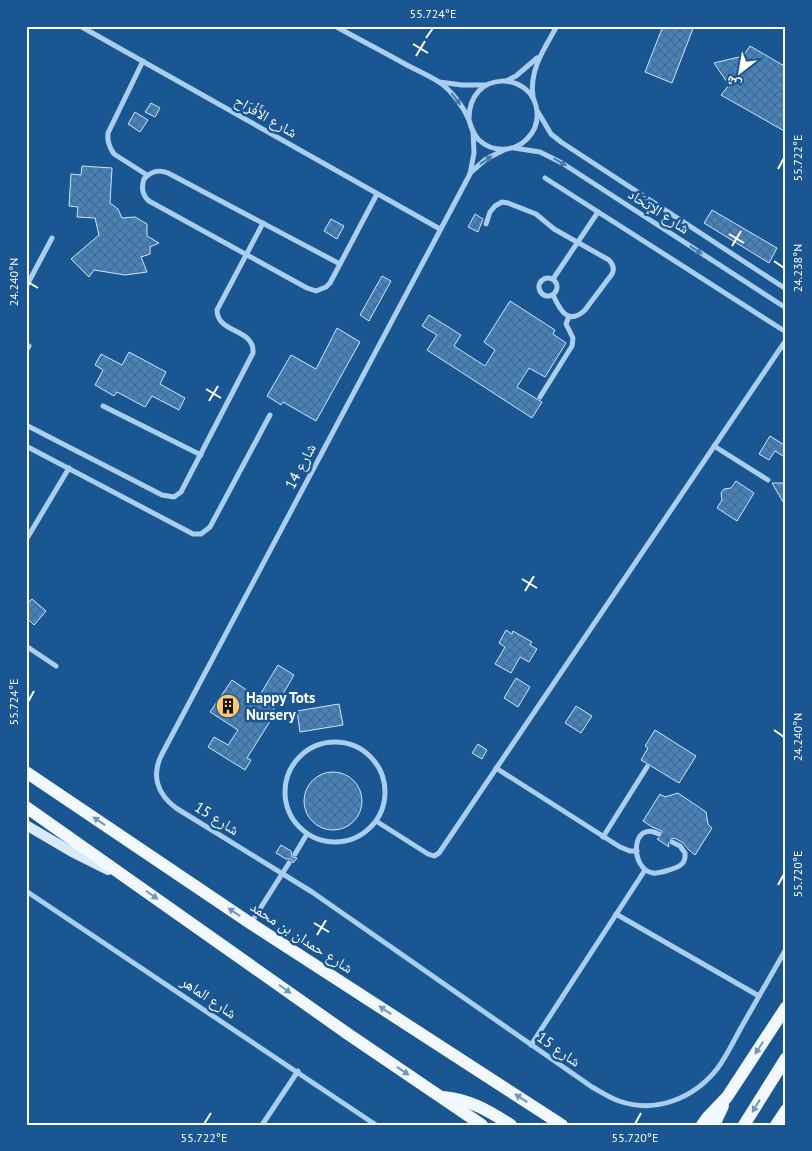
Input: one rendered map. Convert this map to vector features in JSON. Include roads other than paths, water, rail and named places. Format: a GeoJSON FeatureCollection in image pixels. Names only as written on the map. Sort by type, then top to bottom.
{"type":"FeatureCollection","features":[{"type":"Feature","properties":{"kind":"main road","name":"شارع حمدان بن محمد"},"geometry":{"type":"LineString","coordinates":[[26,772],[250,923],[562,1125]]}},
{"type":"Feature","properties":{"kind":"main road"},"geometry":{"type":"LineString","coordinates":[[26,807],[348,1034],[482,1125]]}},
{"type":"Feature","properties":{"kind":"main road"},"geometry":{"type":"LineString","coordinates":[[705,1123],[727,1097],[786,1007]]}},
{"type":"Feature","properties":{"kind":"main road"},"geometry":{"type":"LineString","coordinates":[[744,1125],[786,1058]]}},
{"type":"Feature","properties":{"kind":"main road"},"geometry":{"type":"LineString","coordinates":[[440,1097],[465,1100],[481,1106],[511,1125]]}},
{"type":"Feature","properties":{"kind":"main road"},"geometry":{"type":"LineString","coordinates":[[722,1125],[727,1097]]}},
{"type":"Feature","properties":{"kind":"main road"},"geometry":{"type":"LineString","coordinates":[[776,1125],[786,1110]]}},
{"type":"Feature","properties":{"kind":"street","name":"شارع الأَفْرَاح"},"geometry":{"type":"LineString","coordinates":[[80,26],[440,229]]}},
{"type":"Feature","properties":{"kind":"street"},"geometry":{"type":"LineString","coordinates":[[335,26],[439,82],[456,99],[478,139],[496,149],[514,148],[522,144],[534,129],[537,111],[531,86],[539,56],[557,26]]}},
{"type":"Feature","properties":{"kind":"street"},"geometry":{"type":"LineString","coordinates":[[505,81],[516,76],[539,56]]}},
{"type":"Feature","properties":{"kind":"street"},"geometry":{"type":"LineString","coordinates":[[143,61],[108,133],[108,140],[114,154],[147,175]]}},
{"type":"Feature","properties":{"kind":"street"},"geometry":{"type":"LineString","coordinates":[[439,82],[485,85],[505,81],[516,83],[533,98]]}},
{"type":"Feature","properties":{"kind":"street"},"geometry":{"type":"LineString","coordinates":[[469,120],[472,100],[485,85]]}},
{"type":"Feature","properties":{"kind":"street","name":"شارع الإتحَاد"},"geometry":{"type":"LineString","coordinates":[[537,111],[551,134],[561,142],[786,289]]}},
{"type":"Feature","properties":{"kind":"street","name":"شارع 14"},"geometry":{"type":"LineString","coordinates":[[156,772],[162,754],[470,174],[474,153],[473,132]]}},
{"type":"Feature","properties":{"kind":"street","name":"شارع الإتحَاد"},"geometry":{"type":"LineString","coordinates":[[514,148],[540,152],[562,163],[786,308]]}},
{"type":"Feature","properties":{"kind":"street","name":"شارع 14"},"geometry":{"type":"LineString","coordinates":[[470,174],[486,159],[505,149]]}},
{"type":"Feature","properties":{"kind":"street"},"geometry":{"type":"LineString","coordinates":[[340,264],[168,173],[158,170],[147,175],[144,179],[142,189],[149,202],[246,256],[316,291],[330,284],[377,194]]}},
{"type":"Feature","properties":{"kind":"street"},"geometry":{"type":"LineString","coordinates":[[545,178],[786,332]]}},
{"type":"Feature","properties":{"kind":"street"},"geometry":{"type":"LineString","coordinates":[[486,224],[490,212],[495,206],[502,202],[508,202],[536,214],[554,230],[613,264],[614,269],[586,310],[576,316],[569,316],[560,310],[553,295]]}},
{"type":"Feature","properties":{"kind":"street"},"geometry":{"type":"LineString","coordinates":[[553,279],[598,212]]}},
{"type":"Feature","properties":{"kind":"street"},"geometry":{"type":"LineString","coordinates":[[26,425],[166,497],[174,497],[181,492],[253,353],[249,339],[223,324],[217,314],[218,307],[263,223]]}},
{"type":"Feature","properties":{"kind":"street"},"geometry":{"type":"LineString","coordinates":[[26,287],[52,238]]}},
{"type":"Feature","properties":{"kind":"street"},"geometry":{"type":"LineString","coordinates":[[544,278],[553,279],[557,289],[553,295],[544,296],[539,289],[539,284],[544,278]]}},
{"type":"Feature","properties":{"kind":"street"},"geometry":{"type":"LineString","coordinates":[[540,397],[572,346],[573,338],[566,324],[569,316]]}},
{"type":"Feature","properties":{"kind":"street"},"geometry":{"type":"LineString","coordinates":[[376,821],[428,854],[436,855],[786,340]]}},
{"type":"Feature","properties":{"kind":"street"},"geometry":{"type":"LineString","coordinates":[[103,406],[201,455]]}},
{"type":"Feature","properties":{"kind":"street"},"geometry":{"type":"LineString","coordinates":[[26,446],[193,534],[201,534],[210,527],[270,415]]}},
{"type":"Feature","properties":{"kind":"street"},"geometry":{"type":"LineString","coordinates":[[714,446],[768,480]]}},
{"type":"Feature","properties":{"kind":"street"},"geometry":{"type":"LineString","coordinates":[[26,540],[69,468]]}},
{"type":"Feature","properties":{"kind":"street"},"geometry":{"type":"LineString","coordinates":[[26,646],[56,666]]}},
{"type":"Feature","properties":{"kind":"street"},"geometry":{"type":"LineString","coordinates":[[335,743],[354,747],[370,757],[381,774],[384,793],[383,803],[376,821],[362,834],[344,841],[325,841],[307,834],[294,820],[289,811],[285,792],[286,783],[293,765],[299,757],[307,751],[325,744],[335,743]]}},
{"type":"Feature","properties":{"kind":"street"},"geometry":{"type":"LineString","coordinates":[[603,837],[647,767]]}},
{"type":"Feature","properties":{"kind":"street"},"geometry":{"type":"LineString","coordinates":[[496,768],[625,850],[637,851]]}},
{"type":"Feature","properties":{"kind":"street","name":"شارع 15"},"geometry":{"type":"LineString","coordinates":[[156,772],[160,792],[168,801],[340,911],[592,1087],[618,1101],[631,1104],[657,1105],[687,1096],[704,1084],[719,1067],[786,949]]}},
{"type":"Feature","properties":{"kind":"street"},"geometry":{"type":"LineString","coordinates":[[26,825],[72,852],[132,881]]}},
{"type":"Feature","properties":{"kind":"street"},"geometry":{"type":"LineString","coordinates":[[659,834],[651,831],[642,834],[636,842],[639,862],[645,870],[657,873],[679,867],[685,861],[685,853],[680,846],[672,842]]}},
{"type":"Feature","properties":{"kind":"street"},"geometry":{"type":"LineString","coordinates":[[295,854],[307,834]]}},
{"type":"Feature","properties":{"kind":"street"},"geometry":{"type":"LineString","coordinates":[[250,923],[289,863]]}},
{"type":"Feature","properties":{"kind":"street"},"geometry":{"type":"LineString","coordinates":[[531,1045],[645,870]]}},
{"type":"Feature","properties":{"kind":"street","name":"شارع الماهر"},"geometry":{"type":"LineString","coordinates":[[26,890],[376,1125]]}},
{"type":"Feature","properties":{"kind":"street"},"geometry":{"type":"LineString","coordinates":[[616,914],[759,996]]}},
{"type":"Feature","properties":{"kind":"street"},"geometry":{"type":"LineString","coordinates":[[262,1125],[298,1071]]}},
{"type":"Feature","properties":{"kind":"tunnel"},"geometry":{"type":"LineString","coordinates":[[659,834],[672,842]]}},
{"type":"Feature","properties":{"kind":"place","name":"Happy Tots Nursery"},"geometry":{"type":"Point","coordinates":[228,706]}}]}
